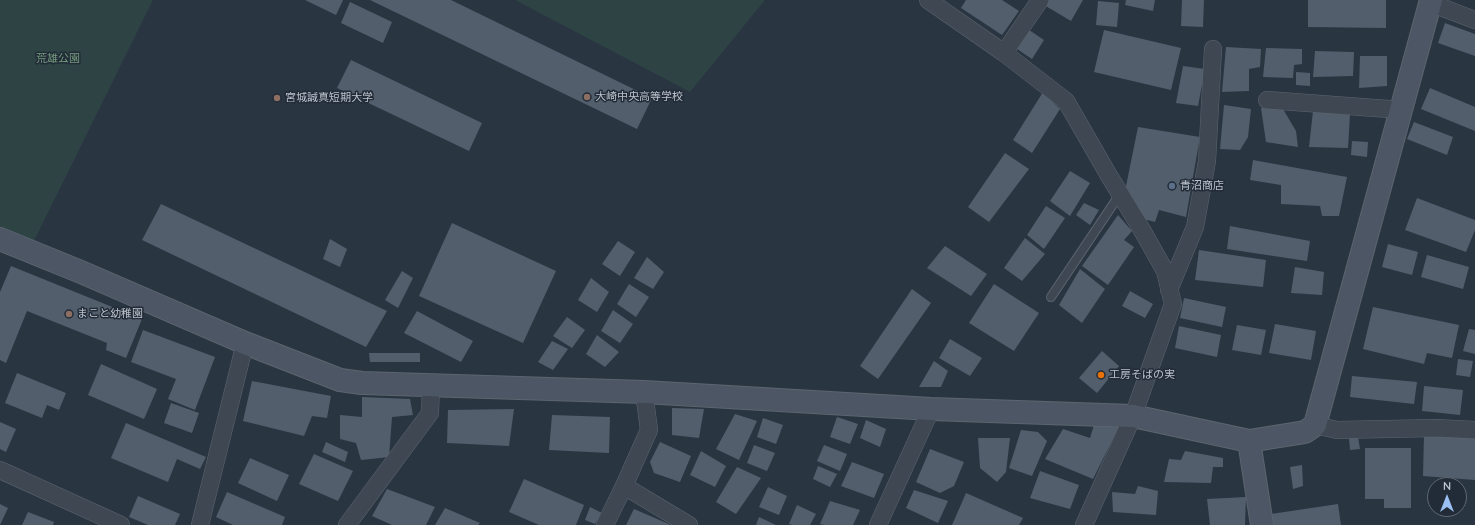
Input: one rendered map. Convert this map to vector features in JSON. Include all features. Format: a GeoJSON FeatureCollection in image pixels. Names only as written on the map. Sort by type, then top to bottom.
{"type":"FeatureCollection","features":[{"type":"Feature","properties":{"kind":"street"},"geometry":{"type":"LineString","coordinates":[[928,0],[1004,53],[1066,101],[1165,271],[1173,304],[1133,416],[1084,525]]}},
{"type":"Feature","properties":{"kind":"street"},"geometry":{"type":"LineString","coordinates":[[1004,53],[1040,0]]}},
{"type":"Feature","properties":{"kind":"street"},"geometry":{"type":"LineString","coordinates":[[0,239],[81,272],[245,343],[340,380],[362,383],[644,392],[931,409],[1133,416],[1249,441],[1305,432],[1315,425],[1402,110],[1430,1],[1475,20]]}},
{"type":"Feature","properties":{"kind":"street"},"geometry":{"type":"LineString","coordinates":[[1170,290],[1194,228],[1207,162],[1213,49]]}},
{"type":"Feature","properties":{"kind":"street"},"geometry":{"type":"LineString","coordinates":[[1268,100],[1402,110]]}},
{"type":"Feature","properties":{"kind":"street"},"geometry":{"type":"LineString","coordinates":[[200,525],[245,343]]}},
{"type":"Feature","properties":{"kind":"street"},"geometry":{"type":"LineString","coordinates":[[347,525],[430,413],[431,385]]}},
{"type":"Feature","properties":{"kind":"street"},"geometry":{"type":"LineString","coordinates":[[605,525],[649,430],[644,392]]}},
{"type":"Feature","properties":{"kind":"street"},"geometry":{"type":"LineString","coordinates":[[878,525],[931,409]]}},
{"type":"Feature","properties":{"kind":"street"},"geometry":{"type":"LineString","coordinates":[[1315,425],[1337,430],[1436,428],[1475,430]]}},
{"type":"Feature","properties":{"kind":"street"},"geometry":{"type":"LineString","coordinates":[[1249,441],[1262,525]]}},
{"type":"Feature","properties":{"kind":"street"},"geometry":{"type":"LineString","coordinates":[[0,470],[121,525]]}},
{"type":"Feature","properties":{"kind":"street"},"geometry":{"type":"LineString","coordinates":[[624,486],[689,525]]}},
{"type":"Feature","properties":{"kind":"lane"},"geometry":{"type":"LineString","coordinates":[[1051,297],[1120,194]]}},
{"type":"Feature","properties":{"kind":"green space","name":"荒雄公園"},"geometry":{"type":"Polygon","coordinates":[[[0,0],[153,0],[34,241],[0,227],[0,0]]]}},
{"type":"Feature","properties":{"kind":"green space"},"geometry":{"type":"Polygon","coordinates":[[[515,0],[765,0],[690,92],[515,0]]]}},
{"type":"Feature","properties":{"kind":"building"},"geometry":{"type":"Polygon","coordinates":[[[305,0],[343,0],[336,15],[305,0]]]}},
{"type":"Feature","properties":{"kind":"building"},"geometry":{"type":"Polygon","coordinates":[[[370,0],[451,0],[652,98],[637,129],[370,0]]]}},
{"type":"Feature","properties":{"kind":"building"},"geometry":{"type":"Polygon","coordinates":[[[966,0],[1002,0],[1019,11],[1002,35],[961,8],[966,0]]]}},
{"type":"Feature","properties":{"kind":"building"},"geometry":{"type":"Polygon","coordinates":[[[1047,0],[1083,0],[1071,21],[1044,5],[1047,0]]]}},
{"type":"Feature","properties":{"kind":"building"},"geometry":{"type":"Polygon","coordinates":[[[1126,0],[1155,0],[1153,11],[1125,5],[1126,0]]]}},
{"type":"Feature","properties":{"kind":"building"},"geometry":{"type":"Polygon","coordinates":[[[1182,0],[1204,0],[1203,27],[1181,26],[1182,0]]]}},
{"type":"Feature","properties":{"kind":"building"},"geometry":{"type":"Polygon","coordinates":[[[1308,0],[1386,0],[1386,28],[1308,27],[1308,0]]]}},
{"type":"Feature","properties":{"kind":"building"},"geometry":{"type":"Polygon","coordinates":[[[1098,1],[1119,3],[1117,27],[1096,25],[1098,1]]]}},
{"type":"Feature","properties":{"kind":"building"},"geometry":{"type":"Polygon","coordinates":[[[350,2],[392,22],[383,43],[341,23],[350,2]]]}},
{"type":"Feature","properties":{"kind":"building"},"geometry":{"type":"Polygon","coordinates":[[[1445,23],[1475,34],[1475,56],[1438,43],[1445,23]]]}},
{"type":"Feature","properties":{"kind":"building"},"geometry":{"type":"Polygon","coordinates":[[[1026,28],[1044,40],[1032,59],[1014,47],[1026,28]]]}},
{"type":"Feature","properties":{"kind":"building"},"geometry":{"type":"Polygon","coordinates":[[[1104,30],[1181,48],[1171,90],[1094,72],[1104,30]]]}},
{"type":"Feature","properties":{"kind":"building"},"geometry":{"type":"Polygon","coordinates":[[[1226,47],[1261,49],[1260,67],[1249,69],[1249,91],[1222,92],[1226,47]]]}},
{"type":"Feature","properties":{"kind":"building"},"geometry":{"type":"Polygon","coordinates":[[[1266,48],[1302,49],[1302,64],[1294,65],[1293,78],[1263,77],[1266,48]]]}},
{"type":"Feature","properties":{"kind":"building"},"geometry":{"type":"Polygon","coordinates":[[[1315,51],[1354,52],[1353,76],[1313,77],[1315,51]]]}},
{"type":"Feature","properties":{"kind":"building"},"geometry":{"type":"Polygon","coordinates":[[[1360,56],[1387,56],[1387,86],[1359,88],[1360,56]]]}},
{"type":"Feature","properties":{"kind":"building"},"geometry":{"type":"Polygon","coordinates":[[[351,60],[482,123],[469,151],[337,88],[351,60]]]}},
{"type":"Feature","properties":{"kind":"building"},"geometry":{"type":"Polygon","coordinates":[[[1183,66],[1205,69],[1198,106],[1176,103],[1183,66]]]}},
{"type":"Feature","properties":{"kind":"building"},"geometry":{"type":"Polygon","coordinates":[[[1296,72],[1310,73],[1310,86],[1296,85],[1296,72]]]}},
{"type":"Feature","properties":{"kind":"building"},"geometry":{"type":"Polygon","coordinates":[[[1430,88],[1475,107],[1475,131],[1421,109],[1430,88]]]}},
{"type":"Feature","properties":{"kind":"building"},"geometry":{"type":"Polygon","coordinates":[[[1043,92],[1060,109],[1032,153],[1013,140],[1043,92]]]}},
{"type":"Feature","properties":{"kind":"building"},"geometry":{"type":"Polygon","coordinates":[[[1224,105],[1251,109],[1248,137],[1240,150],[1220,149],[1224,105]]]}},
{"type":"Feature","properties":{"kind":"building"},"geometry":{"type":"Polygon","coordinates":[[[1261,108],[1283,109],[1296,131],[1298,147],[1266,142],[1261,108]]]}},
{"type":"Feature","properties":{"kind":"building"},"geometry":{"type":"Polygon","coordinates":[[[1313,111],[1350,114],[1348,148],[1309,147],[1313,111]]]}},
{"type":"Feature","properties":{"kind":"building"},"geometry":{"type":"Polygon","coordinates":[[[1414,122],[1453,137],[1447,155],[1407,139],[1414,122]]]}},
{"type":"Feature","properties":{"kind":"building"},"geometry":{"type":"Polygon","coordinates":[[[1138,127],[1200,137],[1186,217],[1159,210],[1155,222],[1136,217],[1124,196],[1138,127]]]}},
{"type":"Feature","properties":{"kind":"building"},"geometry":{"type":"Polygon","coordinates":[[[1352,141],[1368,142],[1367,157],[1351,155],[1352,141]]]}},
{"type":"Feature","properties":{"kind":"building"},"geometry":{"type":"Polygon","coordinates":[[[1005,153],[1029,169],[989,222],[968,207],[1005,153]]]}},
{"type":"Feature","properties":{"kind":"building"},"geometry":{"type":"Polygon","coordinates":[[[1253,160],[1347,177],[1339,216],[1322,216],[1320,206],[1281,204],[1281,185],[1250,180],[1253,160]]]}},
{"type":"Feature","properties":{"kind":"building"},"geometry":{"type":"Polygon","coordinates":[[[1070,171],[1090,183],[1070,216],[1050,201],[1070,171]]]}},
{"type":"Feature","properties":{"kind":"building"},"geometry":{"type":"Polygon","coordinates":[[[1417,198],[1475,220],[1475,230],[1466,252],[1405,230],[1417,198]]]}},
{"type":"Feature","properties":{"kind":"building"},"geometry":{"type":"Polygon","coordinates":[[[1084,203],[1099,210],[1090,225],[1076,215],[1084,203]]]}},
{"type":"Feature","properties":{"kind":"building"},"geometry":{"type":"Polygon","coordinates":[[[161,204],[387,311],[366,347],[142,240],[161,204]]]}},
{"type":"Feature","properties":{"kind":"building"},"geometry":{"type":"Polygon","coordinates":[[[1046,206],[1065,218],[1044,249],[1027,235],[1046,206]]]}},
{"type":"Feature","properties":{"kind":"building"},"geometry":{"type":"Polygon","coordinates":[[[1118,215],[1132,231],[1124,240],[1134,247],[1108,285],[1082,266],[1118,215]]]}},
{"type":"Feature","properties":{"kind":"building"},"geometry":{"type":"Polygon","coordinates":[[[452,223],[556,271],[523,343],[419,296],[452,223]]]}},
{"type":"Feature","properties":{"kind":"building"},"geometry":{"type":"Polygon","coordinates":[[[1230,226],[1310,241],[1307,261],[1227,249],[1230,226]]]}},
{"type":"Feature","properties":{"kind":"building"},"geometry":{"type":"Polygon","coordinates":[[[1025,238],[1045,254],[1022,281],[1004,268],[1025,238]]]}},
{"type":"Feature","properties":{"kind":"building"},"geometry":{"type":"Polygon","coordinates":[[[330,239],[347,249],[340,267],[323,259],[330,239]]]}},
{"type":"Feature","properties":{"kind":"building"},"geometry":{"type":"Polygon","coordinates":[[[618,241],[635,252],[620,276],[602,264],[618,241]]]}},
{"type":"Feature","properties":{"kind":"building"},"geometry":{"type":"Polygon","coordinates":[[[1388,244],[1418,252],[1412,275],[1382,267],[1388,244]]]}},
{"type":"Feature","properties":{"kind":"building"},"geometry":{"type":"Polygon","coordinates":[[[945,246],[987,274],[971,296],[927,268],[945,246]]]}},
{"type":"Feature","properties":{"kind":"building"},"geometry":{"type":"Polygon","coordinates":[[[1199,250],[1266,260],[1263,287],[1195,280],[1199,250]]]}},
{"type":"Feature","properties":{"kind":"building"},"geometry":{"type":"Polygon","coordinates":[[[1427,255],[1469,267],[1463,289],[1421,277],[1427,255]]]}},
{"type":"Feature","properties":{"kind":"building"},"geometry":{"type":"Polygon","coordinates":[[[647,257],[664,272],[653,289],[634,278],[647,257]]]}},
{"type":"Feature","properties":{"kind":"building"},"geometry":{"type":"Polygon","coordinates":[[[11,266],[142,319],[126,358],[106,350],[107,343],[27,311],[6,363],[0,360],[0,292],[11,266]]]}},
{"type":"Feature","properties":{"kind":"building"},"geometry":{"type":"Polygon","coordinates":[[[1295,267],[1324,272],[1322,295],[1291,293],[1295,267]]]}},
{"type":"Feature","properties":{"kind":"building"},"geometry":{"type":"Polygon","coordinates":[[[1080,269],[1105,289],[1082,323],[1059,305],[1080,269]]]}},
{"type":"Feature","properties":{"kind":"building"},"geometry":{"type":"Polygon","coordinates":[[[402,271],[413,278],[398,308],[385,300],[402,271]]]}},
{"type":"Feature","properties":{"kind":"building"},"geometry":{"type":"Polygon","coordinates":[[[591,278],[609,292],[597,312],[578,300],[591,278]]]}},
{"type":"Feature","properties":{"kind":"building"},"geometry":{"type":"Polygon","coordinates":[[[629,284],[649,297],[636,317],[617,304],[629,284]]]}},
{"type":"Feature","properties":{"kind":"building"},"geometry":{"type":"Polygon","coordinates":[[[994,284],[1039,313],[1014,351],[969,323],[994,284]]]}},
{"type":"Feature","properties":{"kind":"building"},"geometry":{"type":"Polygon","coordinates":[[[912,289],[931,303],[878,379],[860,366],[912,289]]]}},
{"type":"Feature","properties":{"kind":"building"},"geometry":{"type":"Polygon","coordinates":[[[1130,291],[1153,304],[1145,318],[1122,306],[1130,291]]]}},
{"type":"Feature","properties":{"kind":"building"},"geometry":{"type":"Polygon","coordinates":[[[1184,298],[1226,307],[1222,327],[1180,318],[1184,298]]]}},
{"type":"Feature","properties":{"kind":"building"},"geometry":{"type":"Polygon","coordinates":[[[1373,307],[1459,325],[1452,358],[1427,353],[1424,364],[1363,349],[1373,307]]]}},
{"type":"Feature","properties":{"kind":"building"},"geometry":{"type":"Polygon","coordinates":[[[613,310],[633,324],[620,343],[601,331],[613,310]]]}},
{"type":"Feature","properties":{"kind":"building"},"geometry":{"type":"Polygon","coordinates":[[[417,311],[473,341],[461,362],[404,333],[417,311]]]}},
{"type":"Feature","properties":{"kind":"building"},"geometry":{"type":"Polygon","coordinates":[[[567,317],[585,330],[572,348],[553,336],[567,317]]]}},
{"type":"Feature","properties":{"kind":"building"},"geometry":{"type":"Polygon","coordinates":[[[1275,324],[1316,331],[1311,360],[1269,353],[1275,324]]]}},
{"type":"Feature","properties":{"kind":"building"},"geometry":{"type":"Polygon","coordinates":[[[1237,325],[1266,330],[1261,355],[1232,350],[1237,325]]]}},
{"type":"Feature","properties":{"kind":"building"},"geometry":{"type":"Polygon","coordinates":[[[1179,326],[1221,335],[1217,357],[1175,348],[1179,326]]]}},
{"type":"Feature","properties":{"kind":"building"},"geometry":{"type":"Polygon","coordinates":[[[1469,329],[1475,330],[1475,354],[1463,351],[1469,329]]]}},
{"type":"Feature","properties":{"kind":"building"},"geometry":{"type":"Polygon","coordinates":[[[143,330],[215,357],[195,410],[168,399],[176,379],[131,362],[143,330]]]}},
{"type":"Feature","properties":{"kind":"building"},"geometry":{"type":"Polygon","coordinates":[[[597,335],[619,352],[605,367],[586,354],[597,335]]]}},
{"type":"Feature","properties":{"kind":"building"},"geometry":{"type":"Polygon","coordinates":[[[950,339],[982,358],[970,376],[939,358],[950,339]]]}},
{"type":"Feature","properties":{"kind":"building"},"geometry":{"type":"Polygon","coordinates":[[[552,341],[568,349],[553,370],[538,362],[552,341]]]}},
{"type":"Feature","properties":{"kind":"building"},"geometry":{"type":"Polygon","coordinates":[[[1102,351],[1119,366],[1097,393],[1079,378],[1102,351]]]}},
{"type":"Feature","properties":{"kind":"building"},"geometry":{"type":"Polygon","coordinates":[[[369,353],[420,353],[420,362],[370,362],[369,353]]]}},
{"type":"Feature","properties":{"kind":"building"},"geometry":{"type":"Polygon","coordinates":[[[1458,359],[1473,361],[1470,377],[1456,375],[1458,359]]]}},
{"type":"Feature","properties":{"kind":"building"},"geometry":{"type":"Polygon","coordinates":[[[934,361],[948,371],[941,387],[919,387],[934,361]]]}},
{"type":"Feature","properties":{"kind":"building"},"geometry":{"type":"Polygon","coordinates":[[[101,364],[157,389],[144,419],[88,395],[101,364]]]}},
{"type":"Feature","properties":{"kind":"building"},"geometry":{"type":"Polygon","coordinates":[[[17,373],[66,393],[59,410],[47,405],[42,418],[5,403],[17,373]]]}},
{"type":"Feature","properties":{"kind":"building"},"geometry":{"type":"Polygon","coordinates":[[[1352,376],[1417,382],[1414,404],[1350,397],[1352,376]]]}},
{"type":"Feature","properties":{"kind":"building"},"geometry":{"type":"Polygon","coordinates":[[[252,381],[331,396],[327,418],[312,416],[304,436],[243,421],[252,381]]]}},
{"type":"Feature","properties":{"kind":"building"},"geometry":{"type":"Polygon","coordinates":[[[1424,386],[1463,390],[1460,415],[1422,411],[1424,386]]]}},
{"type":"Feature","properties":{"kind":"building"},"geometry":{"type":"Polygon","coordinates":[[[362,397],[410,399],[413,415],[392,417],[389,457],[361,460],[356,443],[340,439],[340,415],[362,417],[362,397]]]}},
{"type":"Feature","properties":{"kind":"building"},"geometry":{"type":"Polygon","coordinates":[[[171,403],[199,413],[192,433],[164,423],[171,403]]]}},
{"type":"Feature","properties":{"kind":"building"},"geometry":{"type":"Polygon","coordinates":[[[672,408],[704,409],[699,438],[672,435],[672,408]]]}},
{"type":"Feature","properties":{"kind":"building"},"geometry":{"type":"Polygon","coordinates":[[[514,409],[509,446],[447,443],[448,410],[514,409]]]}},
{"type":"Feature","properties":{"kind":"building"},"geometry":{"type":"Polygon","coordinates":[[[735,414],[757,421],[739,460],[716,449],[735,414]]]}},
{"type":"Feature","properties":{"kind":"building"},"geometry":{"type":"Polygon","coordinates":[[[552,415],[610,417],[609,453],[549,450],[552,415]]]}},
{"type":"Feature","properties":{"kind":"building"},"geometry":{"type":"Polygon","coordinates":[[[837,417],[858,424],[850,444],[830,437],[837,417]]]}},
{"type":"Feature","properties":{"kind":"building"},"geometry":{"type":"Polygon","coordinates":[[[763,418],[783,425],[776,444],[757,437],[763,418]]]}},
{"type":"Feature","properties":{"kind":"building"},"geometry":{"type":"Polygon","coordinates":[[[866,420],[886,429],[880,447],[860,438],[866,420]]]}},
{"type":"Feature","properties":{"kind":"building"},"geometry":{"type":"Polygon","coordinates":[[[0,422],[16,429],[6,452],[0,449],[0,422]]]}},
{"type":"Feature","properties":{"kind":"building"},"geometry":{"type":"Polygon","coordinates":[[[126,423],[206,457],[200,469],[177,459],[168,482],[111,458],[126,423]]]}},
{"type":"Feature","properties":{"kind":"building"},"geometry":{"type":"Polygon","coordinates":[[[1094,425],[1119,427],[1093,479],[1045,459],[1063,429],[1090,438],[1094,425]]]}},
{"type":"Feature","properties":{"kind":"building"},"geometry":{"type":"Polygon","coordinates":[[[1021,430],[1038,432],[1047,441],[1032,476],[1009,468],[1021,430]]]}},
{"type":"Feature","properties":{"kind":"building"},"geometry":{"type":"Polygon","coordinates":[[[1424,434],[1475,436],[1475,480],[1467,479],[1467,477],[1423,476],[1424,434]]]}},
{"type":"Feature","properties":{"kind":"building"},"geometry":{"type":"Polygon","coordinates":[[[1358,437],[1360,449],[1350,450],[1349,438],[1358,437]]]}},
{"type":"Feature","properties":{"kind":"building"},"geometry":{"type":"Polygon","coordinates":[[[978,438],[1010,438],[1006,472],[997,482],[980,468],[978,438]]]}},
{"type":"Feature","properties":{"kind":"building"},"geometry":{"type":"Polygon","coordinates":[[[326,442],[348,452],[345,462],[322,452],[326,442]]]}},
{"type":"Feature","properties":{"kind":"building"},"geometry":{"type":"Polygon","coordinates":[[[660,442],[691,456],[680,482],[654,473],[650,462],[660,442]]]}},
{"type":"Feature","properties":{"kind":"building"},"geometry":{"type":"Polygon","coordinates":[[[754,445],[775,453],[767,471],[747,463],[754,445]]]}},
{"type":"Feature","properties":{"kind":"building"},"geometry":{"type":"Polygon","coordinates":[[[824,445],[847,454],[840,471],[817,461],[824,445]]]}},
{"type":"Feature","properties":{"kind":"building"},"geometry":{"type":"Polygon","coordinates":[[[1365,448],[1411,448],[1411,508],[1384,508],[1384,499],[1365,499],[1365,448]]]}},
{"type":"Feature","properties":{"kind":"building"},"geometry":{"type":"Polygon","coordinates":[[[930,449],[964,462],[954,486],[940,493],[916,482],[930,449]]]}},
{"type":"Feature","properties":{"kind":"building"},"geometry":{"type":"Polygon","coordinates":[[[701,451],[726,466],[715,487],[690,475],[701,451]]]}},
{"type":"Feature","properties":{"kind":"building"},"geometry":{"type":"Polygon","coordinates":[[[1185,451],[1223,458],[1223,467],[1213,467],[1211,483],[1164,482],[1169,459],[1181,460],[1185,451]]]}},
{"type":"Feature","properties":{"kind":"building"},"geometry":{"type":"Polygon","coordinates":[[[314,454],[353,471],[338,501],[299,484],[314,454]]]}},
{"type":"Feature","properties":{"kind":"building"},"geometry":{"type":"Polygon","coordinates":[[[250,458],[289,475],[277,501],[238,483],[250,458]]]}},
{"type":"Feature","properties":{"kind":"building"},"geometry":{"type":"Polygon","coordinates":[[[852,462],[884,474],[874,498],[841,486],[852,462]]]}},
{"type":"Feature","properties":{"kind":"building"},"geometry":{"type":"Polygon","coordinates":[[[1302,465],[1303,486],[1293,489],[1290,467],[1302,465]]]}},
{"type":"Feature","properties":{"kind":"building"},"geometry":{"type":"Polygon","coordinates":[[[818,466],[837,474],[830,487],[813,479],[818,466]]]}},
{"type":"Feature","properties":{"kind":"building"},"geometry":{"type":"Polygon","coordinates":[[[737,467],[761,478],[736,514],[716,502],[737,467]]]}},
{"type":"Feature","properties":{"kind":"building"},"geometry":{"type":"Polygon","coordinates":[[[1040,471],[1079,485],[1070,509],[1030,498],[1040,471]]]}},
{"type":"Feature","properties":{"kind":"building"},"geometry":{"type":"Polygon","coordinates":[[[524,479],[584,505],[576,525],[539,525],[509,512],[524,479]]]}},
{"type":"Feature","properties":{"kind":"building"},"geometry":{"type":"Polygon","coordinates":[[[1138,486],[1158,491],[1156,515],[1113,512],[1112,492],[1135,494],[1138,486]]]}},
{"type":"Feature","properties":{"kind":"building"},"geometry":{"type":"Polygon","coordinates":[[[768,487],[787,496],[779,515],[759,507],[768,487]]]}},
{"type":"Feature","properties":{"kind":"building"},"geometry":{"type":"Polygon","coordinates":[[[387,489],[435,507],[426,525],[392,525],[372,516],[387,489]]]}},
{"type":"Feature","properties":{"kind":"building"},"geometry":{"type":"Polygon","coordinates":[[[914,490],[948,501],[938,523],[906,508],[914,490]]]}},
{"type":"Feature","properties":{"kind":"building"},"geometry":{"type":"Polygon","coordinates":[[[227,492],[285,517],[282,525],[233,525],[216,517],[227,492]]]}},
{"type":"Feature","properties":{"kind":"building"},"geometry":{"type":"Polygon","coordinates":[[[966,493],[1023,518],[1019,525],[952,525],[966,493]]]}},
{"type":"Feature","properties":{"kind":"building"},"geometry":{"type":"Polygon","coordinates":[[[138,496],[180,514],[175,525],[148,525],[129,517],[138,496]]]}},
{"type":"Feature","properties":{"kind":"building"},"geometry":{"type":"Polygon","coordinates":[[[1246,497],[1245,525],[1210,525],[1207,499],[1246,497]]]}},
{"type":"Feature","properties":{"kind":"building"},"geometry":{"type":"Polygon","coordinates":[[[830,501],[860,510],[853,525],[820,524],[830,501]]]}},
{"type":"Feature","properties":{"kind":"building"},"geometry":{"type":"Polygon","coordinates":[[[0,504],[8,508],[0,525],[0,504]]]}},
{"type":"Feature","properties":{"kind":"building"},"geometry":{"type":"Polygon","coordinates":[[[1338,504],[1341,525],[1272,525],[1271,514],[1338,504]]]}},
{"type":"Feature","properties":{"kind":"building"},"geometry":{"type":"Polygon","coordinates":[[[797,505],[816,514],[810,525],[789,524],[797,505]]]}},
{"type":"Feature","properties":{"kind":"building"},"geometry":{"type":"Polygon","coordinates":[[[590,507],[602,513],[595,524],[585,520],[590,507]]]}},
{"type":"Feature","properties":{"kind":"building"},"geometry":{"type":"Polygon","coordinates":[[[445,508],[480,523],[478,525],[435,525],[445,508]]]}},
{"type":"Feature","properties":{"kind":"building"},"geometry":{"type":"Polygon","coordinates":[[[634,509],[671,525],[626,525],[634,509]]]}},
{"type":"Feature","properties":{"kind":"building"},"geometry":{"type":"Polygon","coordinates":[[[28,512],[54,522],[53,525],[22,525],[28,512]]]}},
{"type":"Feature","properties":{"kind":"building"},"geometry":{"type":"Polygon","coordinates":[[[759,517],[776,525],[756,525],[759,517]]]}},
{"type":"Feature","properties":{"kind":"place","name":"大崎中央高等学校"},"geometry":{"type":"Point","coordinates":[587,97]}},
{"type":"Feature","properties":{"kind":"place","name":"宮城誠真短期大学"},"geometry":{"type":"Point","coordinates":[277,98]}},
{"type":"Feature","properties":{"kind":"place","name":"青沼商店"},"geometry":{"type":"Point","coordinates":[1172,186]}},
{"type":"Feature","properties":{"kind":"place","name":"まこと幼稚園"},"geometry":{"type":"Point","coordinates":[69,314]}},
{"type":"Feature","properties":{"kind":"place","name":"工房そばの実"},"geometry":{"type":"Point","coordinates":[1101,375]}}]}
